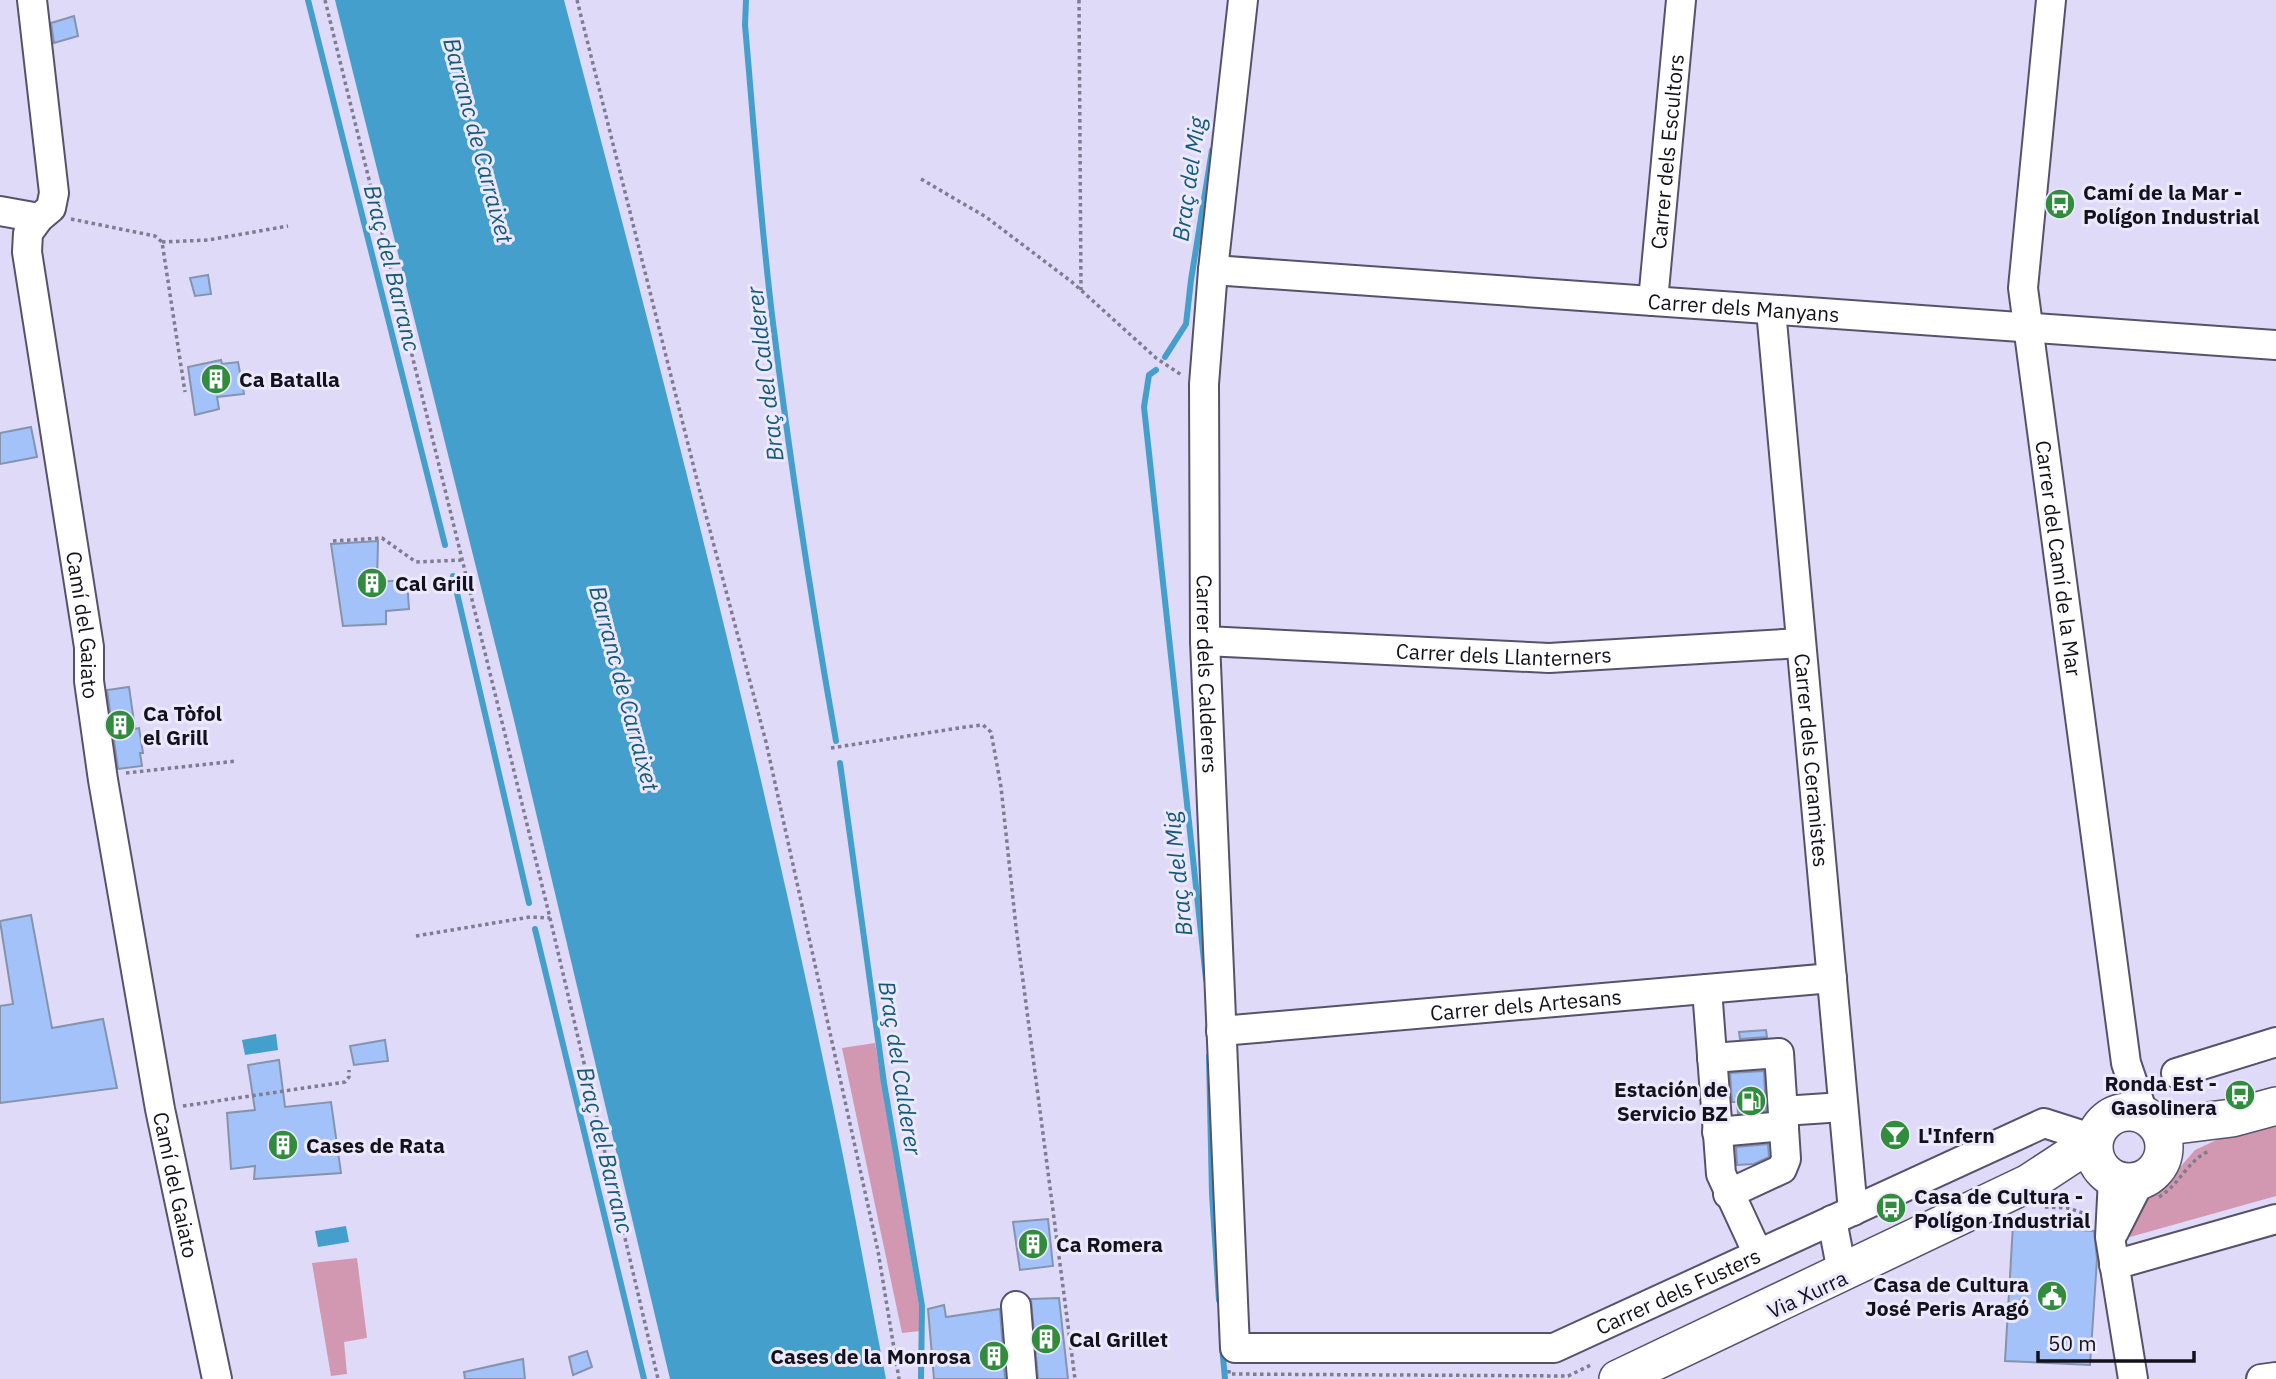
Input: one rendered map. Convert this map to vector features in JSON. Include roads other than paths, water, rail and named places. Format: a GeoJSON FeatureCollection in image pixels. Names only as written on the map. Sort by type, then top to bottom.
{"type":"FeatureCollection","features":[{"type":"Feature","properties":{"kind":"main road"},"geometry":{"type":"LineString","coordinates":[[1605,1372],[1842,1272],[2129,1156],[2276,1106]]}},
{"type":"Feature","properties":{"kind":"street","name":"Camí del Gaiato"},"geometry":{"type":"LineString","coordinates":[[32,0],[54,193],[45,213],[28,233],[27,252],[89,647],[89,681],[103,776],[160,1109],[217,1379]]}},
{"type":"Feature","properties":{"kind":"street","name":"Carrer dels Calderers"},"geometry":{"type":"LineString","coordinates":[[1231,1354],[1205,641],[1204,384],[1213,270],[1243,0]]}},
{"type":"Feature","properties":{"kind":"street","name":"Carrer dels Escultors"},"geometry":{"type":"LineString","coordinates":[[1653,301],[1681,0]]}},
{"type":"Feature","properties":{"kind":"street","name":"Carrer del Camí de la Mar"},"geometry":{"type":"LineString","coordinates":[[2052,0],[2023,288],[2126,1063],[2129,1156]]}},
{"type":"Feature","properties":{"kind":"street"},"geometry":{"type":"LineString","coordinates":[[0,211],[45,213]]}},
{"type":"Feature","properties":{"kind":"street","name":"Carrer dels Manyans"},"geometry":{"type":"LineString","coordinates":[[1213,270],[2276,345]]}},
{"type":"Feature","properties":{"kind":"street","name":"Carrer dels Ceramistes"},"geometry":{"type":"LineString","coordinates":[[1771,310],[1843,1107],[1842,1272]]}},
{"type":"Feature","properties":{"kind":"street","name":"Carrer dels Llanterners"},"geometry":{"type":"LineString","coordinates":[[1205,641],[1549,658],[1801,643]]}},
{"type":"Feature","properties":{"kind":"street","name":"Carrer dels Artesans"},"geometry":{"type":"LineString","coordinates":[[1221,1031],[1832,978]]}},
{"type":"Feature","properties":{"kind":"street"},"geometry":{"type":"LineString","coordinates":[[1706,989],[1721,1174],[1758,1254]]}},
{"type":"Feature","properties":{"kind":"street"},"geometry":{"type":"LineString","coordinates":[[2176,1073],[2276,1042]]}},
{"type":"Feature","properties":{"kind":"street"},"geometry":{"type":"LineString","coordinates":[[1712,1058],[1779,1053],[1786,1159],[1782,1169],[1728,1194]]}},
{"type":"Feature","properties":{"kind":"street"},"geometry":{"type":"LineString","coordinates":[[1717,1132],[1843,1107]]}},
{"type":"Feature","properties":{"kind":"street","name":"Carrer dels Fusters"},"geometry":{"type":"LineString","coordinates":[[1231,1354],[1554,1348],[2044,1124],[2129,1156]]}},
{"type":"Feature","properties":{"kind":"street"},"geometry":{"type":"LineString","coordinates":[[2127,1373],[2110,1230],[2129,1156]]}},
{"type":"Feature","properties":{"kind":"street"},"geometry":{"type":"LineString","coordinates":[[2114,1265],[2276,1219]]}},
{"type":"Feature","properties":{"kind":"street"},"geometry":{"type":"LineString","coordinates":[[1016,1306],[1022,1379]]}},
{"type":"Feature","properties":{"kind":"street"},"geometry":{"type":"LineString","coordinates":[[2264,1379],[2276,1377]]}},
{"type":"Feature","properties":{"kind":"water","name":"Barranc de Carraixet"},"geometry":{"type":"Polygon","coordinates":[[[335,0],[564,0],[740,690],[840,1141],[886,1379],[670,1379],[514,720],[335,0]]]}},
{"type":"Feature","properties":{"kind":"water"},"geometry":{"type":"Polygon","coordinates":[[[276,1034],[278,1050],[245,1055],[242,1040],[276,1034]]]}},
{"type":"Feature","properties":{"kind":"water"},"geometry":{"type":"Polygon","coordinates":[[[346,1226],[349,1242],[318,1247],[315,1231],[346,1226]]]}},
{"type":"Feature","properties":{"kind":"waterway","name":"Braç del Barranc"},"geometry":{"type":"LineString","coordinates":[[308,0],[445,545]]}},
{"type":"Feature","properties":{"kind":"waterway","name":"Braç del Calderer"},"geometry":{"type":"LineString","coordinates":[[746,0],[745,25],[774,331],[802,536],[836,741]]}},
{"type":"Feature","properties":{"kind":"waterway","name":"Braç del Mig"},"geometry":{"type":"LineString","coordinates":[[1165,357],[1186,324],[1212,150]]}},
{"type":"Feature","properties":{"kind":"waterway","name":"Braç del Mig"},"geometry":{"type":"LineString","coordinates":[[1156,370],[1149,375],[1144,407],[1206,979]]}},
{"type":"Feature","properties":{"kind":"waterway","name":"Braç del Barranc"},"geometry":{"type":"LineString","coordinates":[[453,576],[529,903]]}},
{"type":"Feature","properties":{"kind":"waterway","name":"Braç del Calderer"},"geometry":{"type":"LineString","coordinates":[[840,763],[884,1083],[922,1306],[921,1379]]}},
{"type":"Feature","properties":{"kind":"waterway","name":"Braç del Barranc"},"geometry":{"type":"LineString","coordinates":[[535,929],[644,1379]]}},
{"type":"Feature","properties":{"kind":"waterway","name":"Braç del Mig"},"geometry":{"type":"LineString","coordinates":[[1209,1056],[1212,1194],[1219,1300]]}},
{"type":"Feature","properties":{"kind":"waterway","name":"Braç del Mig"},"geometry":{"type":"LineString","coordinates":[[1222,1346],[1225,1379]]}},
{"type":"Feature","properties":{"kind":"place","name":"Camí de la Mar - Polígon Industrial"},"geometry":{"type":"Point","coordinates":[2060,204]}},
{"type":"Feature","properties":{"kind":"place","name":"Ca Batalla"},"geometry":{"type":"Point","coordinates":[216,379]}},
{"type":"Feature","properties":{"kind":"place","name":"Cal Grill"},"geometry":{"type":"Point","coordinates":[372,583]}},
{"type":"Feature","properties":{"kind":"place","name":"Ca Tòfol el Grill"},"geometry":{"type":"Point","coordinates":[120,725]}},
{"type":"Feature","properties":{"kind":"place","name":"Ronda Est - Gasolinera"},"geometry":{"type":"Point","coordinates":[2240,1095]}},
{"type":"Feature","properties":{"kind":"place","name":"Estación de Servicio BZ"},"geometry":{"type":"Point","coordinates":[1751,1101]}},
{"type":"Feature","properties":{"kind":"place","name":"L'Infern"},"geometry":{"type":"Point","coordinates":[1895,1135]}},
{"type":"Feature","properties":{"kind":"place","name":"Cases de Rata"},"geometry":{"type":"Point","coordinates":[283,1145]}},
{"type":"Feature","properties":{"kind":"place","name":"Casa de Cultura - Polígon Industrial"},"geometry":{"type":"Point","coordinates":[1891,1208]}},
{"type":"Feature","properties":{"kind":"place","name":"Ca Romera"},"geometry":{"type":"Point","coordinates":[1033,1244]}},
{"type":"Feature","properties":{"kind":"place","name":"Casa de Cultura José Peris Aragó"},"geometry":{"type":"Point","coordinates":[2052,1296]}},
{"type":"Feature","properties":{"kind":"place","name":"Cal Grillet"},"geometry":{"type":"Point","coordinates":[1046,1339]}},
{"type":"Feature","properties":{"kind":"place","name":"Cases de la Monrosa"},"geometry":{"type":"Point","coordinates":[994,1356]}}]}
